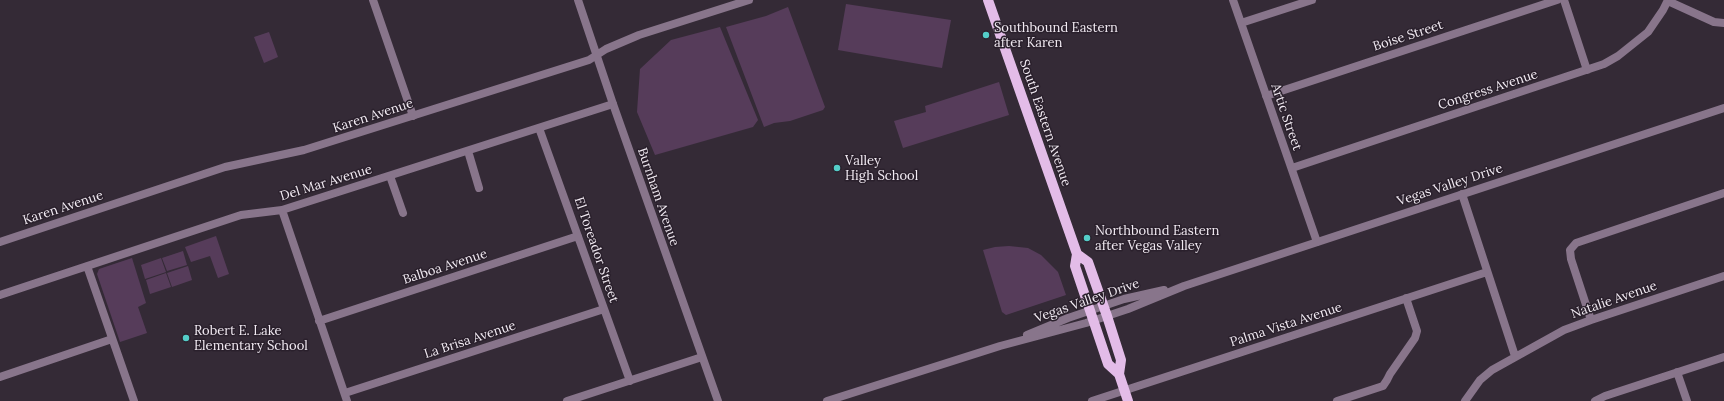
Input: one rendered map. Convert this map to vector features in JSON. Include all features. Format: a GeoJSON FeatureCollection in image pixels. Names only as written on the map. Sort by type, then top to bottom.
{"type":"FeatureCollection","features":[{"type":"Feature","properties":{"kind":"main road","name":"South Eastern Avenue"},"geometry":{"type":"LineString","coordinates":[[988,0],[1078,254],[1088,262],[1107,316],[1121,360],[1119,374],[1128,401]]}},
{"type":"Feature","properties":{"kind":"main road","name":"South Eastern Avenue"},"geometry":{"type":"LineString","coordinates":[[1078,254],[1075,266],[1108,364],[1119,374]]}},
{"type":"Feature","properties":{"kind":"street"},"geometry":{"type":"LineString","coordinates":[[373,0],[413,116]]}},
{"type":"Feature","properties":{"kind":"street","name":"Burnham Avenue"},"geometry":{"type":"LineString","coordinates":[[578,0],[613,104],[718,401]]}},
{"type":"Feature","properties":{"kind":"street","name":"Karen Avenue"},"geometry":{"type":"LineString","coordinates":[[0,242],[225,167],[304,150],[589,60],[606,49],[640,35],[749,0]]}},
{"type":"Feature","properties":{"kind":"street","name":"Artic Street"},"geometry":{"type":"LineString","coordinates":[[1233,0],[1317,242]]}},
{"type":"Feature","properties":{"kind":"street"},"geometry":{"type":"LineString","coordinates":[[1241,23],[1312,0]]}},
{"type":"Feature","properties":{"kind":"street","name":"Boise Street"},"geometry":{"type":"LineString","coordinates":[[1266,96],[1557,0]]}},
{"type":"Feature","properties":{"kind":"street"},"geometry":{"type":"LineString","coordinates":[[1564,0],[1587,70]]}},
{"type":"Feature","properties":{"kind":"street"},"geometry":{"type":"LineString","coordinates":[[1668,0],[1714,22],[1724,23]]}},
{"type":"Feature","properties":{"kind":"street","name":"Congress Avenue"},"geometry":{"type":"LineString","coordinates":[[1292,168],[1604,64],[1618,56],[1648,32],[1668,0]]}},
{"type":"Feature","properties":{"kind":"street","name":"Del Mar Avenue"},"geometry":{"type":"LineString","coordinates":[[0,295],[241,215],[282,210],[613,104]]}},
{"type":"Feature","properties":{"kind":"street","name":"Vegas Valley Drive"},"geometry":{"type":"LineString","coordinates":[[827,401],[1000,346],[1107,316],[1184,286],[1724,108]]}},
{"type":"Feature","properties":{"kind":"street","name":"El Toreador Street"},"geometry":{"type":"LineString","coordinates":[[540,128],[630,381]]}},
{"type":"Feature","properties":{"kind":"street"},"geometry":{"type":"LineString","coordinates":[[468,151],[479,188]]}},
{"type":"Feature","properties":{"kind":"street"},"geometry":{"type":"LineString","coordinates":[[390,176],[403,213]]}},
{"type":"Feature","properties":{"kind":"street"},"geometry":{"type":"LineString","coordinates":[[1591,320],[1571,259],[1570,250],[1576,243],[1724,193]]}},
{"type":"Feature","properties":{"kind":"street"},"geometry":{"type":"LineString","coordinates":[[1462,194],[1515,356]]}},
{"type":"Feature","properties":{"kind":"street"},"geometry":{"type":"LineString","coordinates":[[282,210],[346,397]]}},
{"type":"Feature","properties":{"kind":"street","name":"Balboa Avenue"},"geometry":{"type":"LineString","coordinates":[[319,321],[578,236]]}},
{"type":"Feature","properties":{"kind":"street"},"geometry":{"type":"LineString","coordinates":[[87,266],[134,401]]}},
{"type":"Feature","properties":{"kind":"street","name":"Palma Vista Avenue"},"geometry":{"type":"LineString","coordinates":[[1092,401],[1488,272]]}},
{"type":"Feature","properties":{"kind":"street","name":"Natalie Avenue"},"geometry":{"type":"LineString","coordinates":[[1465,401],[1480,380],[1492,370],[1564,330],[1724,276]]}},
{"type":"Feature","properties":{"kind":"street","name":"Vegas Valley Drive"},"geometry":{"type":"LineString","coordinates":[[1000,346],[1090,310],[1124,299],[1184,286]]}},
{"type":"Feature","properties":{"kind":"street"},"geometry":{"type":"LineString","coordinates":[[1337,401],[1382,386],[1415,338],[1417,331],[1406,298]]}},
{"type":"Feature","properties":{"kind":"street","name":"La Brisa Avenue"},"geometry":{"type":"LineString","coordinates":[[346,397],[604,309]]}},
{"type":"Feature","properties":{"kind":"street"},"geometry":{"type":"LineString","coordinates":[[0,377],[112,339]]}},
{"type":"Feature","properties":{"kind":"street"},"geometry":{"type":"LineString","coordinates":[[568,401],[702,357]]}},
{"type":"Feature","properties":{"kind":"street"},"geometry":{"type":"LineString","coordinates":[[1595,401],[1724,357]]}},
{"type":"Feature","properties":{"kind":"street"},"geometry":{"type":"LineString","coordinates":[[1677,372],[1687,401]]}},
{"type":"Feature","properties":{"kind":"shaded area"},"geometry":{"type":"Polygon","coordinates":[[[846,4],[951,20],[942,68],[838,50],[846,4]]]}},
{"type":"Feature","properties":{"kind":"shaded area"},"geometry":{"type":"Polygon","coordinates":[[[788,7],[825,107],[823,110],[790,121],[774,123],[764,127],[726,27],[766,16],[788,7]]]}},
{"type":"Feature","properties":{"kind":"shaded area"},"geometry":{"type":"Polygon","coordinates":[[[720,27],[758,120],[753,127],[655,155],[637,112],[640,69],[671,40],[720,27]]]}},
{"type":"Feature","properties":{"kind":"shaded area"},"geometry":{"type":"Polygon","coordinates":[[[269,32],[278,57],[264,63],[254,37],[269,32]]]}},
{"type":"Feature","properties":{"kind":"shaded area"},"geometry":{"type":"Polygon","coordinates":[[[999,82],[1009,115],[903,148],[894,121],[926,112],[925,106],[999,82]]]}},
{"type":"Feature","properties":{"kind":"shaded area"},"geometry":{"type":"Polygon","coordinates":[[[216,236],[229,274],[218,278],[210,256],[191,262],[185,247],[216,236]]]}},
{"type":"Feature","properties":{"kind":"shaded area"},"geometry":{"type":"Polygon","coordinates":[[[1009,246],[1028,248],[1041,255],[1058,272],[1066,295],[1006,315],[1002,312],[983,250],[1009,246]]]}},
{"type":"Feature","properties":{"kind":"shaded area"},"geometry":{"type":"Polygon","coordinates":[[[183,251],[187,265],[167,271],[162,258],[183,251]]]}},
{"type":"Feature","properties":{"kind":"shaded area"},"geometry":{"type":"Polygon","coordinates":[[[132,258],[146,303],[138,307],[147,333],[120,342],[97,274],[99,269],[132,258]]]}},
{"type":"Feature","properties":{"kind":"shaded area"},"geometry":{"type":"Polygon","coordinates":[[[161,258],[166,272],[145,279],[141,265],[161,258]]]}},
{"type":"Feature","properties":{"kind":"shaded area"},"geometry":{"type":"Polygon","coordinates":[[[188,266],[192,280],[172,287],[167,273],[188,266]]]}},
{"type":"Feature","properties":{"kind":"shaded area"},"geometry":{"type":"Polygon","coordinates":[[[166,273],[171,287],[150,294],[146,280],[166,273]]]}},
{"type":"Feature","properties":{"kind":"place","name":"Southbound Eastern after Karen"},"geometry":{"type":"Point","coordinates":[986,35]}},
{"type":"Feature","properties":{"kind":"place","name":"Valley High School"},"geometry":{"type":"Point","coordinates":[837,168]}},
{"type":"Feature","properties":{"kind":"place","name":"Northbound Eastern after Vegas Valley"},"geometry":{"type":"Point","coordinates":[1087,238]}},
{"type":"Feature","properties":{"kind":"place","name":"Robert E. Lake Elementary School"},"geometry":{"type":"Point","coordinates":[186,338]}}]}
